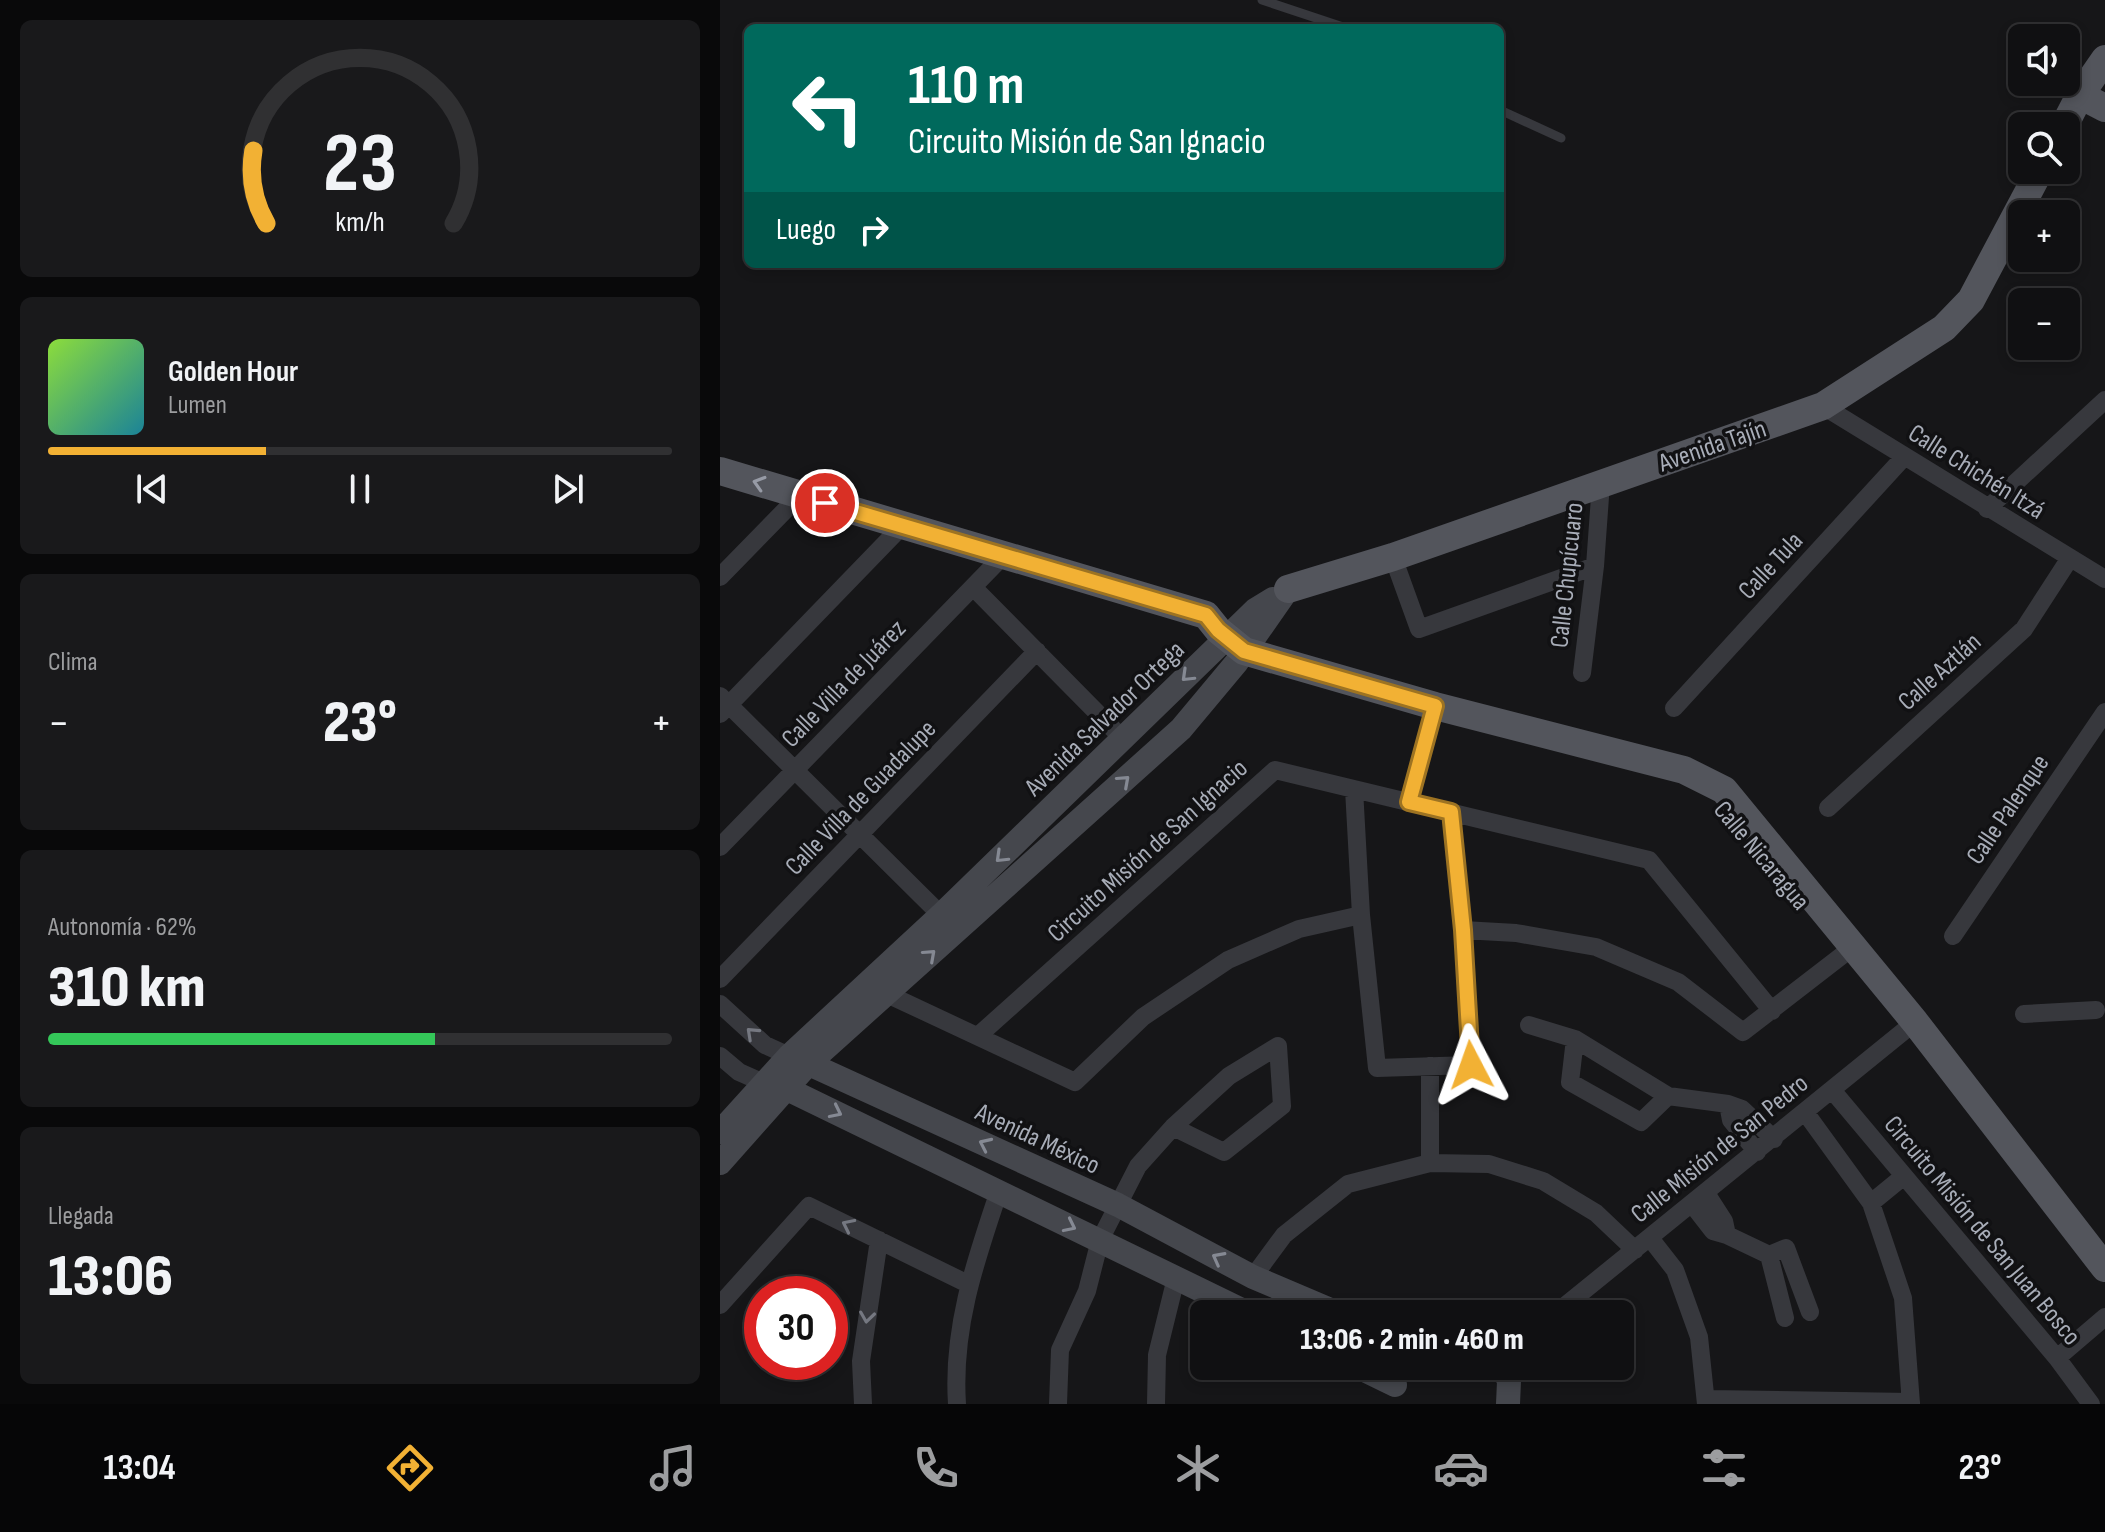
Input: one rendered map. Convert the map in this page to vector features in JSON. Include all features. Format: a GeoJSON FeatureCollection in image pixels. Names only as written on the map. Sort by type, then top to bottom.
{"type":"FeatureCollection","features":[{"type":"Feature","properties":{"kind":"main road"},"geometry":{"type":"LineString","coordinates":[[2093,102],[2105,59]]}},
{"type":"Feature","properties":{"kind":"main road","name":"Avenida Tajín"},"geometry":{"type":"LineString","coordinates":[[1288,589],[1393,557],[1823,406],[1944,328],[1971,300],[2033,184]]}},
{"type":"Feature","properties":{"kind":"main road","name":"Calle Nicaragua"},"geometry":{"type":"LineString","coordinates":[[720,471],[1206,615],[1229,645],[1434,710],[1684,770],[1724,790],[1848,951],[2105,1268]]}},
{"type":"Feature","properties":{"kind":"main road","name":"Avenida Salvador Ortega"},"geometry":{"type":"LineString","coordinates":[[720,1132],[774,1085],[941,915],[1123,739],[1288,589]]}},
{"type":"Feature","properties":{"kind":"main road","name":"Avenida Salvador Ortega"},"geometry":{"type":"LineString","coordinates":[[799,1060],[887,994],[1181,729],[1229,645]]}},
{"type":"Feature","properties":{"kind":"main road","name":"Calle Nicaragua"},"geometry":{"type":"LineString","coordinates":[[1910,1026],[2105,1283]]}},
{"type":"Feature","properties":{"kind":"main road","name":"Avenida México"},"geometry":{"type":"LineString","coordinates":[[799,1060],[1118,1205],[1253,1277],[1307,1300]]}},
{"type":"Feature","properties":{"kind":"main road"},"geometry":{"type":"LineString","coordinates":[[720,1163],[774,1085],[1221,1300]]}},
{"type":"Feature","properties":{"kind":"main road"},"geometry":{"type":"LineString","coordinates":[[1508,1404],[1509,1380]]}},
{"type":"Feature","properties":{"kind":"street"},"geometry":{"type":"LineString","coordinates":[[1987,509],[2105,400]]}},
{"type":"Feature","properties":{"kind":"street","name":"Calle Chichén Itzá"},"geometry":{"type":"LineString","coordinates":[[1823,406],[2070,558],[2101,570]]}},
{"type":"Feature","properties":{"kind":"street","name":"Calle Tula"},"geometry":{"type":"LineString","coordinates":[[1674,708],[1904,457]]}},
{"type":"Feature","properties":{"kind":"street","name":"Calle Chupícuaro"},"geometry":{"type":"LineString","coordinates":[[1582,673],[1601,483]]}},
{"type":"Feature","properties":{"kind":"street"},"geometry":{"type":"LineString","coordinates":[[720,577],[799,496]]}},
{"type":"Feature","properties":{"kind":"street"},"geometry":{"type":"LineString","coordinates":[[903,525],[723,705],[795,770],[941,915]]}},
{"type":"Feature","properties":{"kind":"street","name":"Calle Villa de Juárez"},"geometry":{"type":"LineString","coordinates":[[720,847],[1003,556]]}},
{"type":"Feature","properties":{"kind":"street"},"geometry":{"type":"LineString","coordinates":[[1393,557],[1419,629],[1595,566]]}},
{"type":"Feature","properties":{"kind":"street","name":"Calle Aztlán"},"geometry":{"type":"LineString","coordinates":[[1828,808],[2024,629],[2070,558]]}},
{"type":"Feature","properties":{"kind":"street"},"geometry":{"type":"LineString","coordinates":[[973,587],[1123,739]]}},
{"type":"Feature","properties":{"kind":"street","name":"Calle Villa de Guadalupe"},"geometry":{"type":"LineString","coordinates":[[720,979],[1037,651]]}},
{"type":"Feature","properties":{"kind":"street"},"geometry":{"type":"LineString","coordinates":[[1409,802],[1434,710]]}},
{"type":"Feature","properties":{"kind":"street","name":"Calle Palenque"},"geometry":{"type":"LineString","coordinates":[[1953,936],[2105,712]]}},
{"type":"Feature","properties":{"kind":"street","name":"Circuito Misión de San Ignacio"},"geometry":{"type":"LineString","coordinates":[[979,1035],[1275,770],[1649,860],[1772,1011]]}},
{"type":"Feature","properties":{"kind":"street"},"geometry":{"type":"LineString","coordinates":[[1354,789],[1361,915],[1377,1068],[1471,1065],[1463,930],[1451,812]]}},
{"type":"Feature","properties":{"kind":"street"},"geometry":{"type":"LineString","coordinates":[[887,994],[1075,1082],[1143,1017],[1228,960],[1299,929],[1361,915]]}},
{"type":"Feature","properties":{"kind":"street"},"geometry":{"type":"LineString","coordinates":[[1463,930],[1516,933],[1596,947],[1678,982],[1743,1032],[1848,951]]}},
{"type":"Feature","properties":{"kind":"street","name":"Avenida México"},"geometry":{"type":"LineString","coordinates":[[720,1004],[765,1045],[799,1060]]}},
{"type":"Feature","properties":{"kind":"street"},"geometry":{"type":"LineString","coordinates":[[2024,1014],[2102,1009]]}},
{"type":"Feature","properties":{"kind":"street"},"geometry":{"type":"LineString","coordinates":[[1529,1025],[1575,1039],[1668,1096],[1728,1104],[1742,1109],[1774,1139]]}},
{"type":"Feature","properties":{"kind":"street","name":"Calle Misión de San Pedro"},"geometry":{"type":"LineString","coordinates":[[1572,1300],[1910,1026]]}},
{"type":"Feature","properties":{"kind":"street"},"geometry":{"type":"LineString","coordinates":[[1575,1039],[1570,1082],[1641,1122],[1668,1096]]}},
{"type":"Feature","properties":{"kind":"street"},"geometry":{"type":"LineString","coordinates":[[1058,1404],[1060,1350],[1087,1291],[1100,1240],[1138,1166],[1173,1127],[1229,1076],[1278,1046],[1282,1106],[1224,1152],[1173,1127]]}},
{"type":"Feature","properties":{"kind":"street"},"geometry":{"type":"LineString","coordinates":[[720,1056],[739,1072],[774,1085]]}},
{"type":"Feature","properties":{"kind":"street"},"geometry":{"type":"LineString","coordinates":[[1430,1066],[1430,1163]]}},
{"type":"Feature","properties":{"kind":"street","name":"Circuito Misión de San Juan Bosco"},"geometry":{"type":"LineString","coordinates":[[1832,1090],[2057,1358],[2089,1403]]}},
{"type":"Feature","properties":{"kind":"street"},"geometry":{"type":"LineString","coordinates":[[1728,1104],[1731,1120],[1757,1152]]}},
{"type":"Feature","properties":{"kind":"street"},"geometry":{"type":"LineString","coordinates":[[1650,1238],[1675,1270],[1699,1337],[1706,1401],[1911,1403],[1903,1298],[1871,1203],[1805,1112]]}},
{"type":"Feature","properties":{"kind":"street"},"geometry":{"type":"LineString","coordinates":[[1253,1277],[1284,1235],[1348,1184],[1430,1163],[1489,1164],[1543,1181],[1596,1213],[1635,1250]]}},
{"type":"Feature","properties":{"kind":"street"},"geometry":{"type":"LineString","coordinates":[[1871,1203],[1904,1176]]}},
{"type":"Feature","properties":{"kind":"street"},"geometry":{"type":"LineString","coordinates":[[957,1404],[955,1369],[968,1284],[999,1191]]}},
{"type":"Feature","properties":{"kind":"street"},"geometry":{"type":"LineString","coordinates":[[1699,1198],[1713,1231],[1769,1255],[1786,1248],[1809,1308],[1784,1315],[1769,1255]]}},
{"type":"Feature","properties":{"kind":"street"},"geometry":{"type":"LineString","coordinates":[[720,1305],[809,1206],[968,1284]]}},
{"type":"Feature","properties":{"kind":"street"},"geometry":{"type":"LineString","coordinates":[[863,1404],[861,1361],[879,1240]]}},
{"type":"Feature","properties":{"kind":"street"},"geometry":{"type":"LineString","coordinates":[[1156,1404],[1157,1355],[1176,1278]]}},
{"type":"Feature","properties":{"kind":"street"},"geometry":{"type":"LineString","coordinates":[[2057,1358],[2105,1317]]}},
{"type":"Feature","properties":{"kind":"lane"},"geometry":{"type":"LineString","coordinates":[[1262,0],[1334,24]]}},
{"type":"Feature","properties":{"kind":"lane"},"geometry":{"type":"LineString","coordinates":[[1504,112],[1561,138]]}},
{"type":"Feature","properties":{"kind":"route"},"geometry":{"type":"LineString","coordinates":[[825,503],[1206,615],[1226,638],[1244,651],[1435,706],[1409,802],[1451,812],[1463,930],[1471,1065]]}}]}
